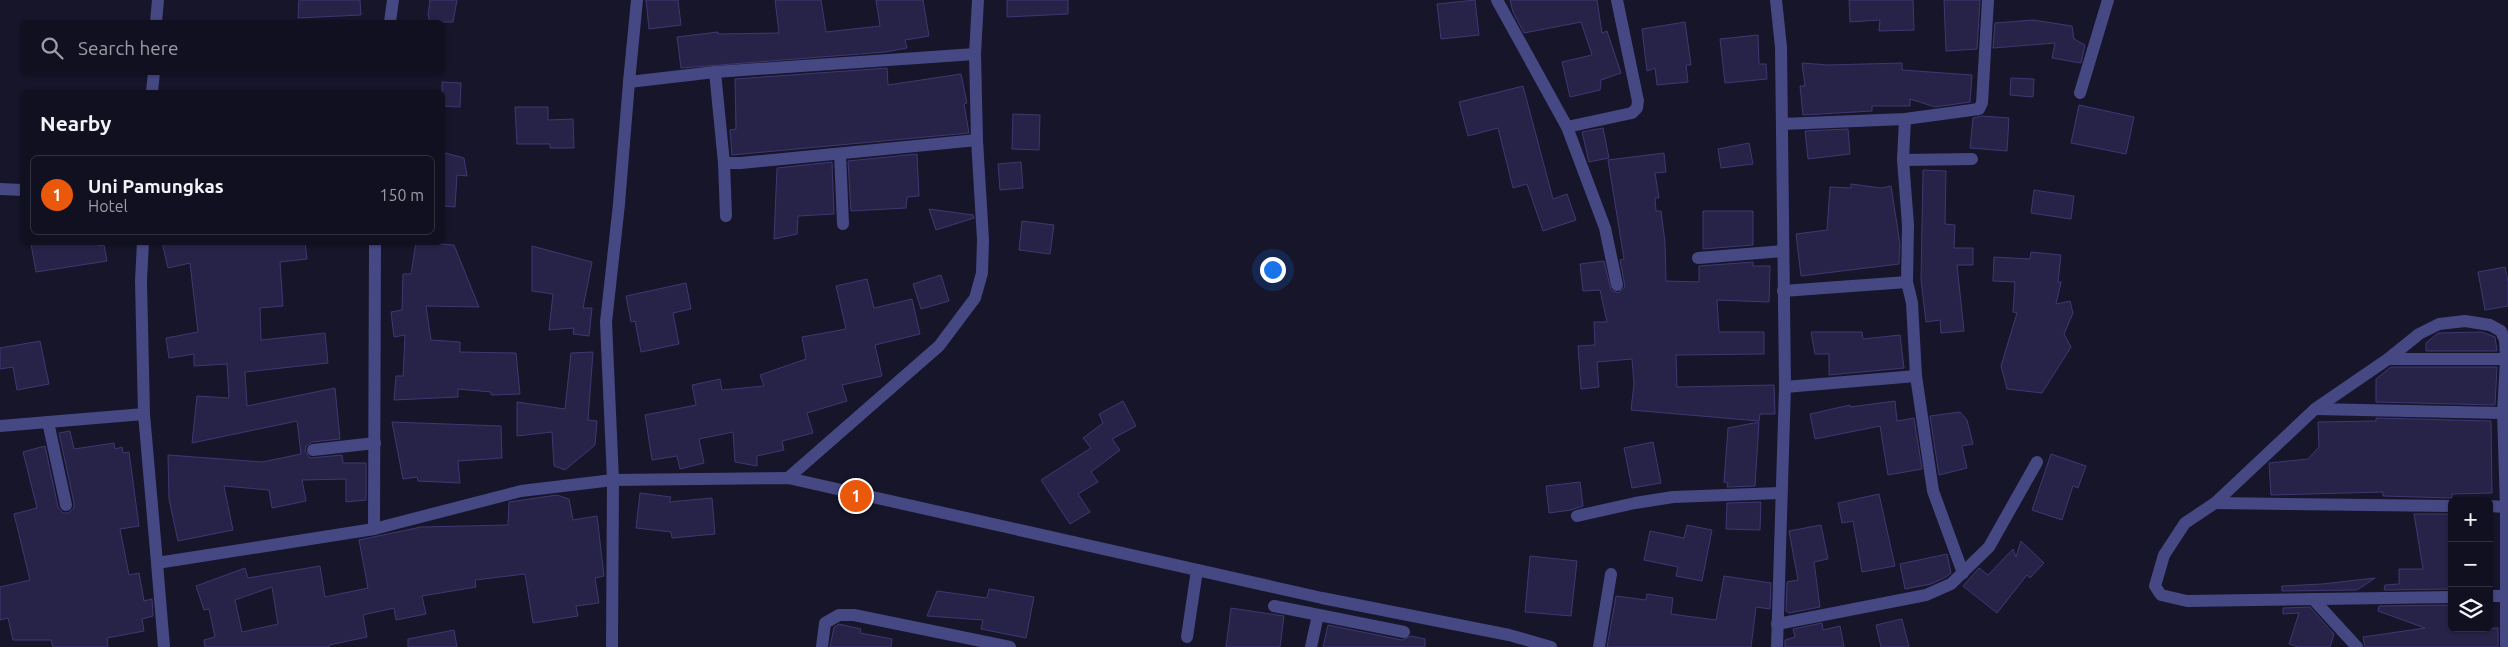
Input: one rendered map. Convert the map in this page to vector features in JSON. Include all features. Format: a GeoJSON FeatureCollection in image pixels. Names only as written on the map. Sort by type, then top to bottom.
{"type":"FeatureCollection","features":[{"type":"Feature","properties":{"kind":"street"},"geometry":{"type":"LineString","coordinates":[[156,20],[158,0]]}},
{"type":"Feature","properties":{"kind":"street"},"geometry":{"type":"LineString","coordinates":[[390,20],[394,0]]}},
{"type":"Feature","properties":{"kind":"street"},"geometry":{"type":"LineString","coordinates":[[612,647],[613,480],[606,322],[619,204],[637,0]]}},
{"type":"Feature","properties":{"kind":"street"},"geometry":{"type":"LineString","coordinates":[[788,478],[939,346],[976,298],[982,273],[983,240],[977,140],[975,54],[978,0]]}},
{"type":"Feature","properties":{"kind":"street"},"geometry":{"type":"LineString","coordinates":[[1496,0],[1567,127],[1605,228],[1617,285]]}},
{"type":"Feature","properties":{"kind":"street"},"geometry":{"type":"LineString","coordinates":[[1567,127],[1632,113],[1637,108],[1617,0]]}},
{"type":"Feature","properties":{"kind":"street"},"geometry":{"type":"LineString","coordinates":[[1776,0],[1782,47],[1782,251],[1785,387],[1777,647]]}},
{"type":"Feature","properties":{"kind":"street"},"geometry":{"type":"LineString","coordinates":[[1782,124],[1905,119],[1979,109],[1982,103],[1988,0]]}},
{"type":"Feature","properties":{"kind":"street"},"geometry":{"type":"LineString","coordinates":[[2080,93],[2108,0]]}},
{"type":"Feature","properties":{"kind":"street"},"geometry":{"type":"LineString","coordinates":[[629,82],[715,72],[975,54]]}},
{"type":"Feature","properties":{"kind":"street"},"geometry":{"type":"LineString","coordinates":[[715,72],[724,163],[726,216]]}},
{"type":"Feature","properties":{"kind":"street"},"geometry":{"type":"LineString","coordinates":[[152,90],[154,75]]}},
{"type":"Feature","properties":{"kind":"street"},"geometry":{"type":"LineString","coordinates":[[1905,119],[1903,160],[1908,225],[1907,282],[1912,302],[1916,376],[1933,491],[1963,574]]}},
{"type":"Feature","properties":{"kind":"street"},"geometry":{"type":"LineString","coordinates":[[724,163],[840,154],[977,140]]}},
{"type":"Feature","properties":{"kind":"street"},"geometry":{"type":"LineString","coordinates":[[840,154],[843,224]]}},
{"type":"Feature","properties":{"kind":"street"},"geometry":{"type":"LineString","coordinates":[[1903,160],[1972,159]]}},
{"type":"Feature","properties":{"kind":"street"},"geometry":{"type":"LineString","coordinates":[[0,189],[20,190]]}},
{"type":"Feature","properties":{"kind":"street"},"geometry":{"type":"LineString","coordinates":[[144,245],[141,281],[144,414],[164,647]]}},
{"type":"Feature","properties":{"kind":"street"},"geometry":{"type":"LineString","coordinates":[[374,529],[375,245]]}},
{"type":"Feature","properties":{"kind":"street"},"geometry":{"type":"LineString","coordinates":[[1698,258],[1782,251]]}},
{"type":"Feature","properties":{"kind":"street"},"geometry":{"type":"LineString","coordinates":[[1783,291],[1907,282]]}},
{"type":"Feature","properties":{"kind":"street"},"geometry":{"type":"LineString","coordinates":[[2448,597],[2187,600],[2161,595],[2155,586],[2164,555],[2185,523],[2215,503],[2315,409],[2388,359],[2419,334],[2439,324],[2465,321],[2498,328],[2505,340],[2506,359],[2503,413],[2506,507],[2506,647]]}},
{"type":"Feature","properties":{"kind":"street"},"geometry":{"type":"LineString","coordinates":[[2388,359],[2506,359]]}},
{"type":"Feature","properties":{"kind":"street"},"geometry":{"type":"LineString","coordinates":[[1785,387],[1916,376]]}},
{"type":"Feature","properties":{"kind":"street"},"geometry":{"type":"LineString","coordinates":[[2315,409],[2503,413]]}},
{"type":"Feature","properties":{"kind":"street"},"geometry":{"type":"LineString","coordinates":[[0,426],[144,414]]}},
{"type":"Feature","properties":{"kind":"street"},"geometry":{"type":"LineString","coordinates":[[48,422],[66,505]]}},
{"type":"Feature","properties":{"kind":"street"},"geometry":{"type":"LineString","coordinates":[[313,450],[374,444]]}},
{"type":"Feature","properties":{"kind":"street"},"geometry":{"type":"LineString","coordinates":[[1777,624],[1926,596],[1951,584],[1989,547],[2037,462]]}},
{"type":"Feature","properties":{"kind":"street"},"geometry":{"type":"LineString","coordinates":[[157,563],[374,529],[521,492],[613,480],[788,478],[1513,641],[1551,647]]}},
{"type":"Feature","properties":{"kind":"street"},"geometry":{"type":"LineString","coordinates":[[1576,516],[1673,497],[1781,492]]}},
{"type":"Feature","properties":{"kind":"street"},"geometry":{"type":"LineString","coordinates":[[2215,503],[2448,506]]}},
{"type":"Feature","properties":{"kind":"street"},"geometry":{"type":"LineString","coordinates":[[2493,506],[2506,507]]}},
{"type":"Feature","properties":{"kind":"street"},"geometry":{"type":"LineString","coordinates":[[1187,637],[1197,570]]}},
{"type":"Feature","properties":{"kind":"street"},"geometry":{"type":"LineString","coordinates":[[1599,647],[1611,574]]}},
{"type":"Feature","properties":{"kind":"street"},"geometry":{"type":"LineString","coordinates":[[2493,596],[2505,596]]}},
{"type":"Feature","properties":{"kind":"street"},"geometry":{"type":"LineString","coordinates":[[2313,599],[2357,647]]}},
{"type":"Feature","properties":{"kind":"street"},"geometry":{"type":"LineString","coordinates":[[1274,606],[1404,632]]}},
{"type":"Feature","properties":{"kind":"street"},"geometry":{"type":"LineString","coordinates":[[822,647],[825,623],[839,615],[854,615],[1010,647]]}},
{"type":"Feature","properties":{"kind":"street"},"geometry":{"type":"LineString","coordinates":[[1311,647],[1318,615]]}},
{"type":"Feature","properties":{"kind":"building"},"geometry":{"type":"Polygon","coordinates":[[[299,0],[360,0],[361,15],[298,18],[299,0]]]}},
{"type":"Feature","properties":{"kind":"building"},"geometry":{"type":"Polygon","coordinates":[[[430,0],[457,0],[453,22],[429,20],[428,15],[430,0]]]}},
{"type":"Feature","properties":{"kind":"building"},"geometry":{"type":"Polygon","coordinates":[[[646,0],[678,0],[681,25],[649,29],[646,0]]]}},
{"type":"Feature","properties":{"kind":"building"},"geometry":{"type":"Polygon","coordinates":[[[775,0],[821,0],[826,32],[880,26],[876,0],[923,0],[929,36],[905,40],[907,48],[885,52],[681,68],[677,37],[718,32],[718,34],[779,33],[775,0]]]}},
{"type":"Feature","properties":{"kind":"building"},"geometry":{"type":"Polygon","coordinates":[[[1007,0],[1068,0],[1068,14],[1007,17],[1007,0]]]}},
{"type":"Feature","properties":{"kind":"building"},"geometry":{"type":"Polygon","coordinates":[[[1475,0],[1479,35],[1441,39],[1437,4],[1475,0]]]}},
{"type":"Feature","properties":{"kind":"building"},"geometry":{"type":"Polygon","coordinates":[[[1510,0],[1597,0],[1602,33],[1607,31],[1621,73],[1601,80],[1600,90],[1570,97],[1562,62],[1592,55],[1581,22],[1524,33],[1513,12],[1510,0]]]}},
{"type":"Feature","properties":{"kind":"building"},"geometry":{"type":"Polygon","coordinates":[[[1849,0],[1913,0],[1914,30],[1879,31],[1880,20],[1850,22],[1849,0]]]}},
{"type":"Feature","properties":{"kind":"building"},"geometry":{"type":"Polygon","coordinates":[[[1944,0],[1980,0],[1977,49],[1946,51],[1944,0]]]}},
{"type":"Feature","properties":{"kind":"building"},"geometry":{"type":"Polygon","coordinates":[[[2033,20],[2072,26],[2074,39],[2085,45],[2081,63],[2052,58],[2055,43],[1993,48],[1995,23],[2033,20]]]}},
{"type":"Feature","properties":{"kind":"building"},"geometry":{"type":"Polygon","coordinates":[[[1685,22],[1691,65],[1686,65],[1688,82],[1657,85],[1655,68],[1647,71],[1642,29],[1685,22]]]}},
{"type":"Feature","properties":{"kind":"building"},"geometry":{"type":"Polygon","coordinates":[[[1758,35],[1759,64],[1766,64],[1767,79],[1725,83],[1720,39],[1758,35]]]}},
{"type":"Feature","properties":{"kind":"building"},"geometry":{"type":"Polygon","coordinates":[[[1802,63],[1828,65],[1902,63],[1902,70],[1972,75],[1970,102],[1935,107],[1910,99],[1910,106],[1872,106],[1872,111],[1803,115],[1800,86],[1805,86],[1802,63]]]}},
{"type":"Feature","properties":{"kind":"building"},"geometry":{"type":"Polygon","coordinates":[[[887,68],[888,85],[961,74],[967,103],[964,104],[969,133],[732,155],[730,130],[736,129],[735,79],[887,68]]]}},
{"type":"Feature","properties":{"kind":"building"},"geometry":{"type":"Polygon","coordinates":[[[2011,78],[2034,79],[2033,97],[2010,95],[2011,78]]]}},
{"type":"Feature","properties":{"kind":"building"},"geometry":{"type":"Polygon","coordinates":[[[442,82],[461,83],[460,107],[445,106],[445,90],[442,90],[442,82]]]}},
{"type":"Feature","properties":{"kind":"building"},"geometry":{"type":"Polygon","coordinates":[[[1523,86],[1553,199],[1567,194],[1576,220],[1543,231],[1527,184],[1513,188],[1498,128],[1468,136],[1459,102],[1523,86]]]}},
{"type":"Feature","properties":{"kind":"building"},"geometry":{"type":"Polygon","coordinates":[[[2079,105],[2134,117],[2126,154],[2071,143],[2079,105]]]}},
{"type":"Feature","properties":{"kind":"building"},"geometry":{"type":"Polygon","coordinates":[[[515,107],[548,107],[548,120],[573,119],[574,148],[550,148],[550,144],[517,144],[515,107]]]}},
{"type":"Feature","properties":{"kind":"building"},"geometry":{"type":"Polygon","coordinates":[[[1013,114],[1040,115],[1039,150],[1012,149],[1013,114]]]}},
{"type":"Feature","properties":{"kind":"building"},"geometry":{"type":"Polygon","coordinates":[[[1982,116],[2009,118],[2007,151],[1970,148],[1973,118],[1982,116]]]}},
{"type":"Feature","properties":{"kind":"building"},"geometry":{"type":"Polygon","coordinates":[[[1603,128],[1609,158],[1589,162],[1582,132],[1603,128]]]}},
{"type":"Feature","properties":{"kind":"building"},"geometry":{"type":"Polygon","coordinates":[[[1848,129],[1850,154],[1808,159],[1805,131],[1848,129]]]}},
{"type":"Feature","properties":{"kind":"building"},"geometry":{"type":"Polygon","coordinates":[[[1749,143],[1753,164],[1721,168],[1718,149],[1749,143]]]}},
{"type":"Feature","properties":{"kind":"building"},"geometry":{"type":"Polygon","coordinates":[[[445,153],[464,158],[467,176],[457,175],[455,207],[445,206],[445,153]]]}},
{"type":"Feature","properties":{"kind":"building"},"geometry":{"type":"Polygon","coordinates":[[[1664,153],[1666,172],[1655,173],[1659,198],[1655,198],[1656,211],[1661,211],[1665,242],[1666,281],[1699,282],[1699,266],[1753,262],[1753,266],[1770,266],[1769,302],[1717,300],[1719,332],[1764,332],[1764,354],[1676,355],[1677,387],[1774,385],[1775,414],[1760,414],[1759,421],[1631,410],[1634,384],[1632,359],[1597,362],[1599,387],[1581,389],[1578,346],[1595,345],[1594,322],[1607,322],[1600,290],[1583,291],[1580,264],[1604,261],[1611,290],[1618,293],[1625,287],[1620,260],[1624,259],[1608,160],[1664,153]]]}},
{"type":"Feature","properties":{"kind":"building"},"geometry":{"type":"Polygon","coordinates":[[[917,154],[919,196],[907,197],[906,208],[851,211],[848,161],[917,154]]]}},
{"type":"Feature","properties":{"kind":"building"},"geometry":{"type":"Polygon","coordinates":[[[832,162],[834,214],[798,216],[797,234],[774,239],[777,168],[832,162]]]}},
{"type":"Feature","properties":{"kind":"building"},"geometry":{"type":"Polygon","coordinates":[[[1021,162],[1023,188],[1000,190],[998,164],[1021,162]]]}},
{"type":"Feature","properties":{"kind":"building"},"geometry":{"type":"Polygon","coordinates":[[[1923,170],[1946,171],[1945,224],[1955,225],[1954,248],[1973,248],[1973,265],[1957,265],[1964,331],[1941,333],[1940,320],[1926,322],[1921,280],[1923,170]]]}},
{"type":"Feature","properties":{"kind":"building"},"geometry":{"type":"Polygon","coordinates":[[[1851,184],[1881,188],[1891,186],[1900,244],[1899,264],[1801,276],[1796,234],[1827,230],[1830,187],[1851,188],[1851,184]]]}},
{"type":"Feature","properties":{"kind":"building"},"geometry":{"type":"Polygon","coordinates":[[[2034,190],[2074,196],[2071,219],[2031,213],[2034,190]]]}},
{"type":"Feature","properties":{"kind":"building"},"geometry":{"type":"Polygon","coordinates":[[[929,209],[973,215],[974,218],[936,230],[929,209]]]}},
{"type":"Feature","properties":{"kind":"building"},"geometry":{"type":"Polygon","coordinates":[[[1703,211],[1753,211],[1753,245],[1703,249],[1703,211]]]}},
{"type":"Feature","properties":{"kind":"building"},"geometry":{"type":"Polygon","coordinates":[[[1022,221],[1054,225],[1050,254],[1019,250],[1022,221]]]}},
{"type":"Feature","properties":{"kind":"building"},"geometry":{"type":"Polygon","coordinates":[[[31,245],[104,245],[107,261],[36,272],[31,245]]]}},
{"type":"Feature","properties":{"kind":"building"},"geometry":{"type":"Polygon","coordinates":[[[163,245],[305,245],[307,259],[280,262],[283,306],[260,308],[261,340],[325,333],[328,363],[245,372],[247,406],[335,388],[340,439],[312,442],[306,446],[305,451],[310,458],[342,455],[343,463],[366,463],[366,500],[346,502],[346,479],[302,480],[306,501],[272,508],[269,490],[224,486],[233,530],[178,541],[169,499],[168,455],[262,462],[301,454],[297,421],[192,443],[197,396],[229,398],[227,364],[194,366],[194,354],[169,358],[166,338],[198,332],[190,263],[168,268],[163,245]]]}},
{"type":"Feature","properties":{"kind":"building"},"geometry":{"type":"Polygon","coordinates":[[[416,245],[454,245],[479,307],[426,306],[431,340],[460,342],[460,352],[516,353],[520,394],[491,395],[491,392],[458,389],[458,397],[394,400],[396,376],[403,376],[405,335],[394,337],[391,312],[402,310],[403,274],[411,274],[416,245]]]}},
{"type":"Feature","properties":{"kind":"building"},"geometry":{"type":"Polygon","coordinates":[[[532,246],[592,262],[583,308],[592,308],[589,336],[573,334],[574,328],[549,330],[553,294],[532,291],[532,246]]]}},
{"type":"Feature","properties":{"kind":"building"},"geometry":{"type":"Polygon","coordinates":[[[2031,252],[2061,255],[2058,282],[2061,282],[2056,304],[2070,301],[2073,313],[2064,334],[2071,347],[2042,393],[2007,389],[2001,366],[2017,313],[2013,312],[2015,282],[1993,281],[1994,257],[2030,259],[2031,252]]]}},
{"type":"Feature","properties":{"kind":"building"},"geometry":{"type":"Polygon","coordinates":[[[2505,267],[2508,282],[2508,306],[2485,310],[2478,272],[2505,267]]]}},
{"type":"Feature","properties":{"kind":"building"},"geometry":{"type":"Polygon","coordinates":[[[941,275],[949,301],[921,309],[913,284],[941,275]]]}},
{"type":"Feature","properties":{"kind":"building"},"geometry":{"type":"Polygon","coordinates":[[[867,279],[874,308],[912,299],[920,334],[875,345],[882,376],[842,385],[847,401],[807,413],[813,433],[782,441],[784,450],[757,456],[757,466],[735,462],[733,432],[699,439],[704,463],[680,469],[677,456],[652,460],[645,415],[696,405],[692,385],[720,379],[722,390],[764,386],[760,375],[806,359],[802,337],[846,329],[836,286],[867,279]]]}},
{"type":"Feature","properties":{"kind":"building"},"geometry":{"type":"Polygon","coordinates":[[[686,283],[691,309],[673,313],[679,344],[641,352],[635,321],[631,322],[626,296],[686,283]]]}},
{"type":"Feature","properties":{"kind":"building"},"geometry":{"type":"Polygon","coordinates":[[[1811,332],[1862,332],[1863,339],[1900,335],[1904,368],[1829,375],[1829,354],[1815,354],[1811,332]]]}},
{"type":"Feature","properties":{"kind":"building"},"geometry":{"type":"Polygon","coordinates":[[[2482,332],[2495,337],[2497,351],[2426,351],[2426,343],[2438,333],[2482,332]]]}},
{"type":"Feature","properties":{"kind":"building"},"geometry":{"type":"Polygon","coordinates":[[[40,341],[49,384],[17,390],[13,367],[0,369],[0,348],[40,341]]]}},
{"type":"Feature","properties":{"kind":"building"},"geometry":{"type":"Polygon","coordinates":[[[593,352],[588,420],[597,421],[595,445],[565,470],[554,466],[552,432],[517,436],[517,402],[565,409],[571,353],[593,352]]]}},
{"type":"Feature","properties":{"kind":"building"},"geometry":{"type":"Polygon","coordinates":[[[2391,367],[2497,367],[2495,405],[2376,402],[2376,379],[2391,367]]]}},
{"type":"Feature","properties":{"kind":"building"},"geometry":{"type":"Polygon","coordinates":[[[1123,401],[1136,426],[1112,439],[1120,450],[1091,472],[1098,482],[1078,494],[1090,512],[1070,524],[1041,480],[1091,448],[1083,438],[1103,423],[1099,414],[1123,401]]]}},
{"type":"Feature","properties":{"kind":"building"},"geometry":{"type":"Polygon","coordinates":[[[1895,401],[1897,421],[1914,418],[1922,469],[1888,475],[1880,426],[1815,439],[1810,414],[1850,405],[1850,407],[1895,401]]]}},
{"type":"Feature","properties":{"kind":"building"},"geometry":{"type":"Polygon","coordinates":[[[1960,412],[1967,420],[1973,444],[1962,446],[1967,468],[1939,475],[1930,416],[1960,412]]]}},
{"type":"Feature","properties":{"kind":"building"},"geometry":{"type":"Polygon","coordinates":[[[2376,418],[2491,421],[2492,493],[2452,494],[2452,497],[2448,498],[2383,496],[2383,492],[2271,495],[2269,463],[2308,459],[2319,447],[2318,422],[2376,421],[2376,418]]]}},
{"type":"Feature","properties":{"kind":"building"},"geometry":{"type":"Polygon","coordinates":[[[392,422],[501,426],[502,458],[458,461],[460,483],[418,481],[417,477],[403,479],[392,422]]]}},
{"type":"Feature","properties":{"kind":"building"},"geometry":{"type":"Polygon","coordinates":[[[1759,422],[1755,486],[1727,487],[1728,483],[1724,482],[1728,428],[1759,422]]]}},
{"type":"Feature","properties":{"kind":"building"},"geometry":{"type":"Polygon","coordinates":[[[70,431],[74,449],[114,443],[115,449],[122,447],[123,453],[129,452],[139,526],[120,529],[129,575],[139,573],[144,601],[152,599],[153,616],[142,619],[144,631],[107,638],[108,647],[53,647],[51,640],[13,640],[8,618],[0,620],[0,587],[30,580],[14,514],[37,508],[23,452],[45,446],[58,507],[63,513],[68,513],[74,508],[74,503],[59,433],[70,431]]]}},
{"type":"Feature","properties":{"kind":"building"},"geometry":{"type":"Polygon","coordinates":[[[1653,442],[1661,483],[1632,488],[1624,448],[1653,442]]]}},
{"type":"Feature","properties":{"kind":"building"},"geometry":{"type":"Polygon","coordinates":[[[2051,454],[2086,466],[2078,488],[2073,486],[2062,520],[2032,510],[2051,454]]]}},
{"type":"Feature","properties":{"kind":"building"},"geometry":{"type":"Polygon","coordinates":[[[1580,482],[1583,506],[1549,513],[1546,486],[1580,482]]]}},
{"type":"Feature","properties":{"kind":"building"},"geometry":{"type":"Polygon","coordinates":[[[640,493],[671,497],[669,502],[712,498],[715,534],[672,538],[671,532],[636,528],[640,493]]]}},
{"type":"Feature","properties":{"kind":"building"},"geometry":{"type":"Polygon","coordinates":[[[1879,494],[1895,566],[1862,572],[1853,521],[1842,523],[1838,503],[1879,494]]]}},
{"type":"Feature","properties":{"kind":"building"},"geometry":{"type":"Polygon","coordinates":[[[557,495],[569,499],[573,520],[597,516],[604,576],[595,578],[599,603],[576,606],[578,616],[533,623],[525,574],[475,580],[476,587],[422,596],[426,614],[396,620],[394,608],[363,615],[367,637],[329,645],[329,647],[205,647],[204,640],[215,637],[209,609],[204,610],[196,586],[245,568],[248,578],[320,566],[325,597],[368,588],[359,540],[421,527],[508,525],[509,502],[557,495]],[[272,587],[235,600],[242,632],[278,624],[272,587]]]}},
{"type":"Feature","properties":{"kind":"building"},"geometry":{"type":"Polygon","coordinates":[[[1761,502],[1760,530],[1726,529],[1727,503],[1761,502]]]}},
{"type":"Feature","properties":{"kind":"building"},"geometry":{"type":"Polygon","coordinates":[[[2414,514],[2448,514],[2448,589],[2384,590],[2385,585],[2399,584],[2399,569],[2423,569],[2414,514]]]}},
{"type":"Feature","properties":{"kind":"building"},"geometry":{"type":"Polygon","coordinates":[[[1687,525],[1712,530],[1702,581],[1676,576],[1678,567],[1644,560],[1650,531],[1684,538],[1687,525]]]}},
{"type":"Feature","properties":{"kind":"building"},"geometry":{"type":"Polygon","coordinates":[[[1821,525],[1828,559],[1814,562],[1820,607],[1789,613],[1786,611],[1787,582],[1798,580],[1789,531],[1821,525]]]}},
{"type":"Feature","properties":{"kind":"building"},"geometry":{"type":"Polygon","coordinates":[[[2021,541],[2044,563],[2030,578],[2027,575],[1997,613],[1963,586],[1979,568],[1988,575],[2013,549],[2016,557],[2021,541]]]}},
{"type":"Feature","properties":{"kind":"building"},"geometry":{"type":"Polygon","coordinates":[[[1947,554],[1951,573],[1931,584],[1905,589],[1900,564],[1947,554]]]}},
{"type":"Feature","properties":{"kind":"building"},"geometry":{"type":"Polygon","coordinates":[[[1530,556],[1577,561],[1571,616],[1525,612],[1530,556]]]}},
{"type":"Feature","properties":{"kind":"building"},"geometry":{"type":"Polygon","coordinates":[[[1724,576],[1771,583],[1770,609],[1756,607],[1751,647],[1607,647],[1616,596],[1646,600],[1647,594],[1673,598],[1671,614],[1716,620],[1724,576]]]}},
{"type":"Feature","properties":{"kind":"building"},"geometry":{"type":"Polygon","coordinates":[[[2375,578],[2357,590],[2282,591],[2282,586],[2375,578]]]}},
{"type":"Feature","properties":{"kind":"building"},"geometry":{"type":"Polygon","coordinates":[[[989,589],[1034,597],[1026,638],[981,629],[983,620],[927,616],[937,591],[987,598],[989,589]]]}},
{"type":"Feature","properties":{"kind":"building"},"geometry":{"type":"Polygon","coordinates":[[[2448,605],[2448,632],[2493,632],[2493,628],[2498,628],[2498,647],[2365,647],[2363,637],[2425,628],[2378,611],[2379,606],[2448,605]]]}},
{"type":"Feature","properties":{"kind":"building"},"geometry":{"type":"Polygon","coordinates":[[[2310,607],[2334,634],[2330,647],[2298,647],[2289,644],[2299,613],[2283,614],[2283,608],[2310,607]]]}},
{"type":"Feature","properties":{"kind":"building"},"geometry":{"type":"Polygon","coordinates":[[[1231,608],[1284,616],[1280,647],[1226,647],[1231,608]]]}},
{"type":"Feature","properties":{"kind":"building"},"geometry":{"type":"Polygon","coordinates":[[[1902,619],[1909,647],[1881,647],[1876,625],[1902,619]]]}},
{"type":"Feature","properties":{"kind":"building"},"geometry":{"type":"Polygon","coordinates":[[[1822,623],[1823,630],[1840,626],[1844,647],[1785,647],[1785,640],[1795,637],[1793,629],[1822,623]]]}},
{"type":"Feature","properties":{"kind":"building"},"geometry":{"type":"Polygon","coordinates":[[[839,624],[861,629],[860,633],[892,639],[891,647],[830,647],[834,627],[839,624]]]}},
{"type":"Feature","properties":{"kind":"building"},"geometry":{"type":"Polygon","coordinates":[[[1328,625],[1402,640],[1411,636],[1425,639],[1425,647],[1323,647],[1328,625]]]}},
{"type":"Feature","properties":{"kind":"building"},"geometry":{"type":"Polygon","coordinates":[[[454,630],[457,647],[408,647],[408,639],[454,630]]]}},
{"type":"Feature","properties":{"kind":"place","name":"Uni Pamungkas"},"geometry":{"type":"Point","coordinates":[856,496]}}]}
